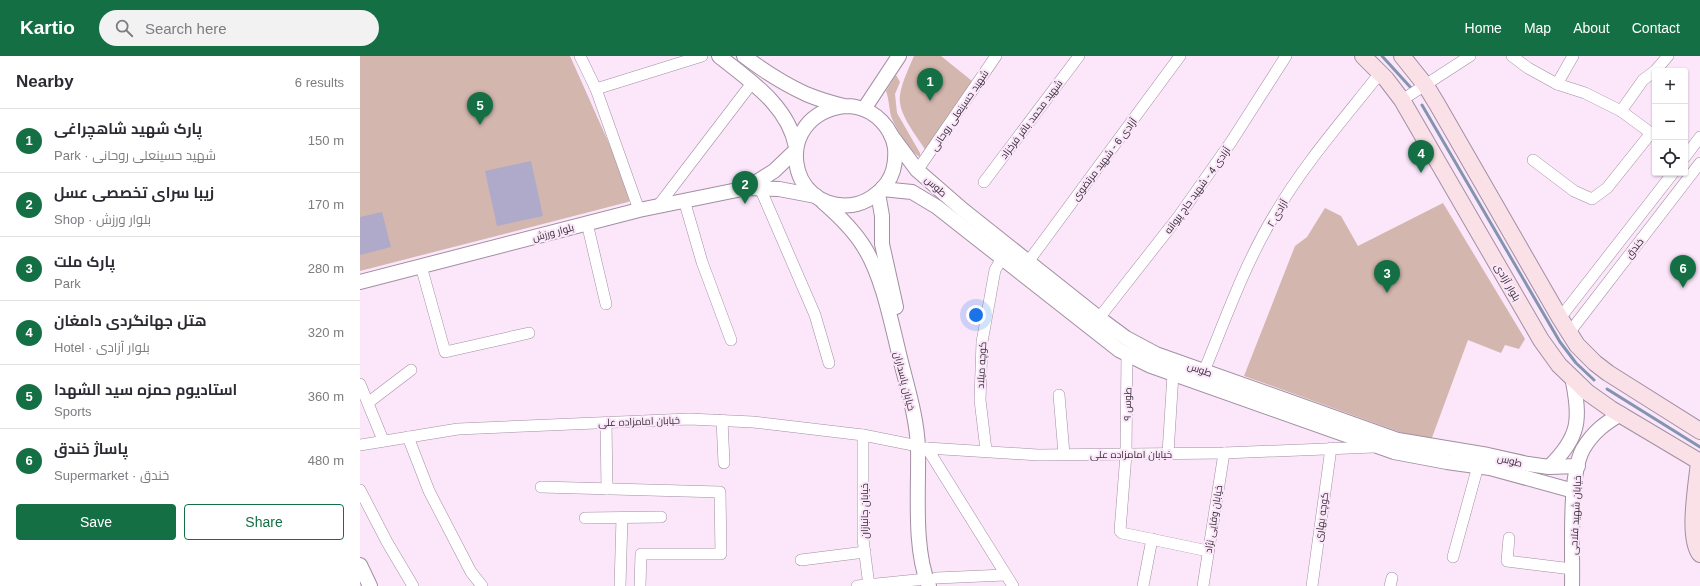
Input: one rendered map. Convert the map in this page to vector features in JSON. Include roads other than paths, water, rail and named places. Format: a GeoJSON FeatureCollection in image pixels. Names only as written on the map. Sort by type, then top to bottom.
{"type":"FeatureCollection","features":[{"type":"Feature","properties":{"kind":"main road","name":"بلوار آزادی"},"geometry":{"type":"LineString","coordinates":[[1363,56],[1402,100],[1541,340],[1559,365],[1587,392],[1700,462]]}},
{"type":"Feature","properties":{"kind":"main road"},"geometry":{"type":"LineString","coordinates":[[1402,56],[1426,86],[1577,345],[1608,373],[1700,431]]}},
{"type":"Feature","properties":{"kind":"main road"},"geometry":{"type":"LineString","coordinates":[[1700,462],[1694,523],[1694,540],[1700,554]]}},
{"type":"Feature","properties":{"kind":"street"},"geometry":{"type":"LineString","coordinates":[[580,56],[596,89],[639,210]]}},
{"type":"Feature","properties":{"kind":"street"},"geometry":{"type":"LineString","coordinates":[[596,89],[702,56]]}},
{"type":"Feature","properties":{"kind":"street"},"geometry":{"type":"LineString","coordinates":[[719,56],[752,83],[776,105],[784,115],[794,137],[797,167],[800,176],[805,184],[817,196]]}},
{"type":"Feature","properties":{"kind":"street"},"geometry":{"type":"LineString","coordinates":[[744,56],[781,82],[825,101],[864,109],[880,119],[891,135],[895,149],[895,164],[888,182],[880,191],[865,201],[847,205],[832,203],[817,196],[779,189],[753,188]]}},
{"type":"Feature","properties":{"kind":"street"},"geometry":{"type":"LineString","coordinates":[[864,109],[898,56]]}},
{"type":"Feature","properties":{"kind":"street","name":"شهید حسینعلی روحانی"},"geometry":{"type":"LineString","coordinates":[[922,165],[996,56]]}},
{"type":"Feature","properties":{"kind":"street","name":"شهید محمد باقر فرخزاد"},"geometry":{"type":"LineString","coordinates":[[984,182],[1079,56]]}},
{"type":"Feature","properties":{"kind":"street","name":"آزادی 6 - شهید مرتضوی"},"geometry":{"type":"LineString","coordinates":[[1028,262],[1180,56]]}},
{"type":"Feature","properties":{"kind":"street","name":"آزادی 4 - شهید حاج پروانه"},"geometry":{"type":"LineString","coordinates":[[1099,318],[1179,216],[1232,142],[1286,56]]}},
{"type":"Feature","properties":{"kind":"street"},"geometry":{"type":"LineString","coordinates":[[1402,100],[1426,86],[1470,56]]}},
{"type":"Feature","properties":{"kind":"street"},"geometry":{"type":"LineString","coordinates":[[1512,56],[1528,68],[1557,84],[1585,93],[1622,111],[1652,134]]}},
{"type":"Feature","properties":{"kind":"street"},"geometry":{"type":"LineString","coordinates":[[1557,84],[1573,56]]}},
{"type":"Feature","properties":{"kind":"street"},"geometry":{"type":"LineString","coordinates":[[1658,68],[1668,56]]}},
{"type":"Feature","properties":{"kind":"street"},"geometry":{"type":"LineString","coordinates":[[1622,111],[1643,80],[1652,73]]}},
{"type":"Feature","properties":{"kind":"street","name":"آزادی ۲"},"geometry":{"type":"LineString","coordinates":[[1204,371],[1246,268],[1275,213],[1317,153],[1380,74]]}},
{"type":"Feature","properties":{"kind":"street"},"geometry":{"type":"LineString","coordinates":[[658,206],[752,83]]}},
{"type":"Feature","properties":{"kind":"street"},"geometry":{"type":"LineString","coordinates":[[753,188],[774,171],[796,149],[809,121],[825,110],[844,106]]}},
{"type":"Feature","properties":{"kind":"street","name":"طوس"},"geometry":{"type":"LineString","coordinates":[[891,135],[917,170],[963,210],[1099,318],[1126,338],[1156,354],[1398,440],[1488,455],[1528,464],[1549,467],[1578,466]]}},
{"type":"Feature","properties":{"kind":"street"},"geometry":{"type":"LineString","coordinates":[[1533,160],[1574,191],[1592,199],[1607,188],[1652,136]]}},
{"type":"Feature","properties":{"kind":"street"},"geometry":{"type":"LineString","coordinates":[[1688,153],[1700,137]]}},
{"type":"Feature","properties":{"kind":"street"},"geometry":{"type":"LineString","coordinates":[[1688,159],[1699,166]]}},
{"type":"Feature","properties":{"kind":"street","name":"خندق"},"geometry":{"type":"LineString","coordinates":[[1569,333],[1699,166]]}},
{"type":"Feature","properties":{"kind":"street","name":"خندق"},"geometry":{"type":"LineString","coordinates":[[1560,318],[1671,176]]}},
{"type":"Feature","properties":{"kind":"street"},"geometry":{"type":"LineString","coordinates":[[753,188],[815,315],[829,363]]}},
{"type":"Feature","properties":{"kind":"street","name":"بلوار ورزش"},"geometry":{"type":"LineString","coordinates":[[360,282],[639,210],[684,200],[753,188]]}},
{"type":"Feature","properties":{"kind":"street","name":"طوس"},"geometry":{"type":"LineString","coordinates":[[880,191],[912,192],[937,207],[1119,350],[1151,366],[1394,452],[1490,468],[1574,491]]}},
{"type":"Feature","properties":{"kind":"street","name":"خیابان پاسداران"},"geometry":{"type":"LineString","coordinates":[[880,191],[882,244],[921,406],[928,547],[932,582]]}},
{"type":"Feature","properties":{"kind":"street","name":"خیابان پاسداران"},"geometry":{"type":"LineString","coordinates":[[817,196],[841,218],[864,247],[878,279],[888,310],[922,447]]}},
{"type":"Feature","properties":{"kind":"street"},"geometry":{"type":"LineString","coordinates":[[684,200],[702,262],[731,340]]}},
{"type":"Feature","properties":{"kind":"street"},"geometry":{"type":"LineString","coordinates":[[587,223],[606,304]]}},
{"type":"Feature","properties":{"kind":"street","name":"کوچه میلاد"},"geometry":{"type":"LineString","coordinates":[[986,450],[980,400],[982,342],[994,270],[1002,258]]}},
{"type":"Feature","properties":{"kind":"street"},"geometry":{"type":"LineString","coordinates":[[421,266],[446,352],[529,333]]}},
{"type":"Feature","properties":{"kind":"street","name":"طوس ۹"},"geometry":{"type":"LineString","coordinates":[[1127,354],[1126,454],[1120,531],[1122,533],[1152,539]]}},
{"type":"Feature","properties":{"kind":"street"},"geometry":{"type":"LineString","coordinates":[[369,402],[411,370]]}},
{"type":"Feature","properties":{"kind":"street"},"geometry":{"type":"LineString","coordinates":[[1168,453],[1173,374]]}},
{"type":"Feature","properties":{"kind":"street"},"geometry":{"type":"LineString","coordinates":[[1549,467],[1563,454],[1571,441],[1576,428],[1576,394],[1572,377]]}},
{"type":"Feature","properties":{"kind":"street"},"geometry":{"type":"LineString","coordinates":[[360,384],[369,402],[383,440]]}},
{"type":"Feature","properties":{"kind":"street"},"geometry":{"type":"LineString","coordinates":[[1059,395],[1064,454]]}},
{"type":"Feature","properties":{"kind":"street","name":"خیابان شهید فلاحی"},"geometry":{"type":"LineString","coordinates":[[1572,586],[1574,491],[1578,466],[1583,450],[1594,433],[1606,422],[1621,414]]}},
{"type":"Feature","properties":{"kind":"street","name":"خیابان امامزاده علی"},"geometry":{"type":"LineString","coordinates":[[360,445],[383,440],[458,429],[689,419],[753,422],[863,435],[922,447],[986,450],[1038,455],[1224,453],[1378,447]]}},
{"type":"Feature","properties":{"kind":"street"},"geometry":{"type":"LineString","coordinates":[[722,420],[724,464]]}},
{"type":"Feature","properties":{"kind":"street"},"geometry":{"type":"LineString","coordinates":[[606,423],[607,488]]}},
{"type":"Feature","properties":{"kind":"street","name":"خیابان جانبازان"},"geometry":{"type":"LineString","coordinates":[[863,435],[863,540],[869,585]]}},
{"type":"Feature","properties":{"kind":"street"},"geometry":{"type":"LineString","coordinates":[[1333,448],[1341,442],[1344,435]]}},
{"type":"Feature","properties":{"kind":"street"},"geometry":{"type":"LineString","coordinates":[[408,437],[429,492],[471,572],[482,586]]}},
{"type":"Feature","properties":{"kind":"street"},"geometry":{"type":"LineString","coordinates":[[922,447],[1012,586]]}},
{"type":"Feature","properties":{"kind":"street","name":"کوچه بهاری"},"geometry":{"type":"LineString","coordinates":[[1312,586],[1333,448]]}},
{"type":"Feature","properties":{"kind":"street","name":"خیابان وفایی نژاد"},"geometry":{"type":"LineString","coordinates":[[1202,586],[1224,453]]}},
{"type":"Feature","properties":{"kind":"street"},"geometry":{"type":"LineString","coordinates":[[1454,558],[1478,466]]}},
{"type":"Feature","properties":{"kind":"street"},"geometry":{"type":"LineString","coordinates":[[542,486],[720,492],[721,554],[641,554],[640,586]]}},
{"type":"Feature","properties":{"kind":"street"},"geometry":{"type":"LineString","coordinates":[[360,490],[387,542],[413,586]]}},
{"type":"Feature","properties":{"kind":"street"},"geometry":{"type":"LineString","coordinates":[[585,518],[661,517]]}},
{"type":"Feature","properties":{"kind":"street"},"geometry":{"type":"LineString","coordinates":[[620,586],[622,518]]}},
{"type":"Feature","properties":{"kind":"street"},"geometry":{"type":"LineString","coordinates":[[1509,538],[1507,560],[1572,569]]}},
{"type":"Feature","properties":{"kind":"street"},"geometry":{"type":"LineString","coordinates":[[1143,586],[1152,539],[1208,551]]}},
{"type":"Feature","properties":{"kind":"street"},"geometry":{"type":"LineString","coordinates":[[801,560],[865,552]]}},
{"type":"Feature","properties":{"kind":"street"},"geometry":{"type":"LineString","coordinates":[[360,565],[370,586]]}},
{"type":"Feature","properties":{"kind":"street"},"geometry":{"type":"LineString","coordinates":[[857,586],[932,582],[1004,574]]}},
{"type":"Feature","properties":{"kind":"waterway"},"geometry":{"type":"LineString","coordinates":[[1382,56],[1412,89]]}},
{"type":"Feature","properties":{"kind":"waterway"},"geometry":{"type":"LineString","coordinates":[[1422,105],[1560,342],[1576,363],[1594,380]]}},
{"type":"Feature","properties":{"kind":"waterway"},"geometry":{"type":"LineString","coordinates":[[1607,389],[1700,447]]}},
{"type":"Feature","properties":{"kind":"place","name":"پارک شهید شاهچراغی"},"geometry":{"type":"Point","coordinates":[930,101]}},
{"type":"Feature","properties":{"kind":"place","name":"استادیوم حمزه سید الشهدا"},"geometry":{"type":"Point","coordinates":[480,125]}},
{"type":"Feature","properties":{"kind":"place","name":"هتل جهانگردى دامغان"},"geometry":{"type":"Point","coordinates":[1421,173]}},
{"type":"Feature","properties":{"kind":"place","name":"زیبا سرای تخصصی عسل"},"geometry":{"type":"Point","coordinates":[745,204]}},
{"type":"Feature","properties":{"kind":"place","name":"پاساژ خندق"},"geometry":{"type":"Point","coordinates":[1683,288]}},
{"type":"Feature","properties":{"kind":"place","name":"پارک ملت"},"geometry":{"type":"Point","coordinates":[1387,293]}}]}
